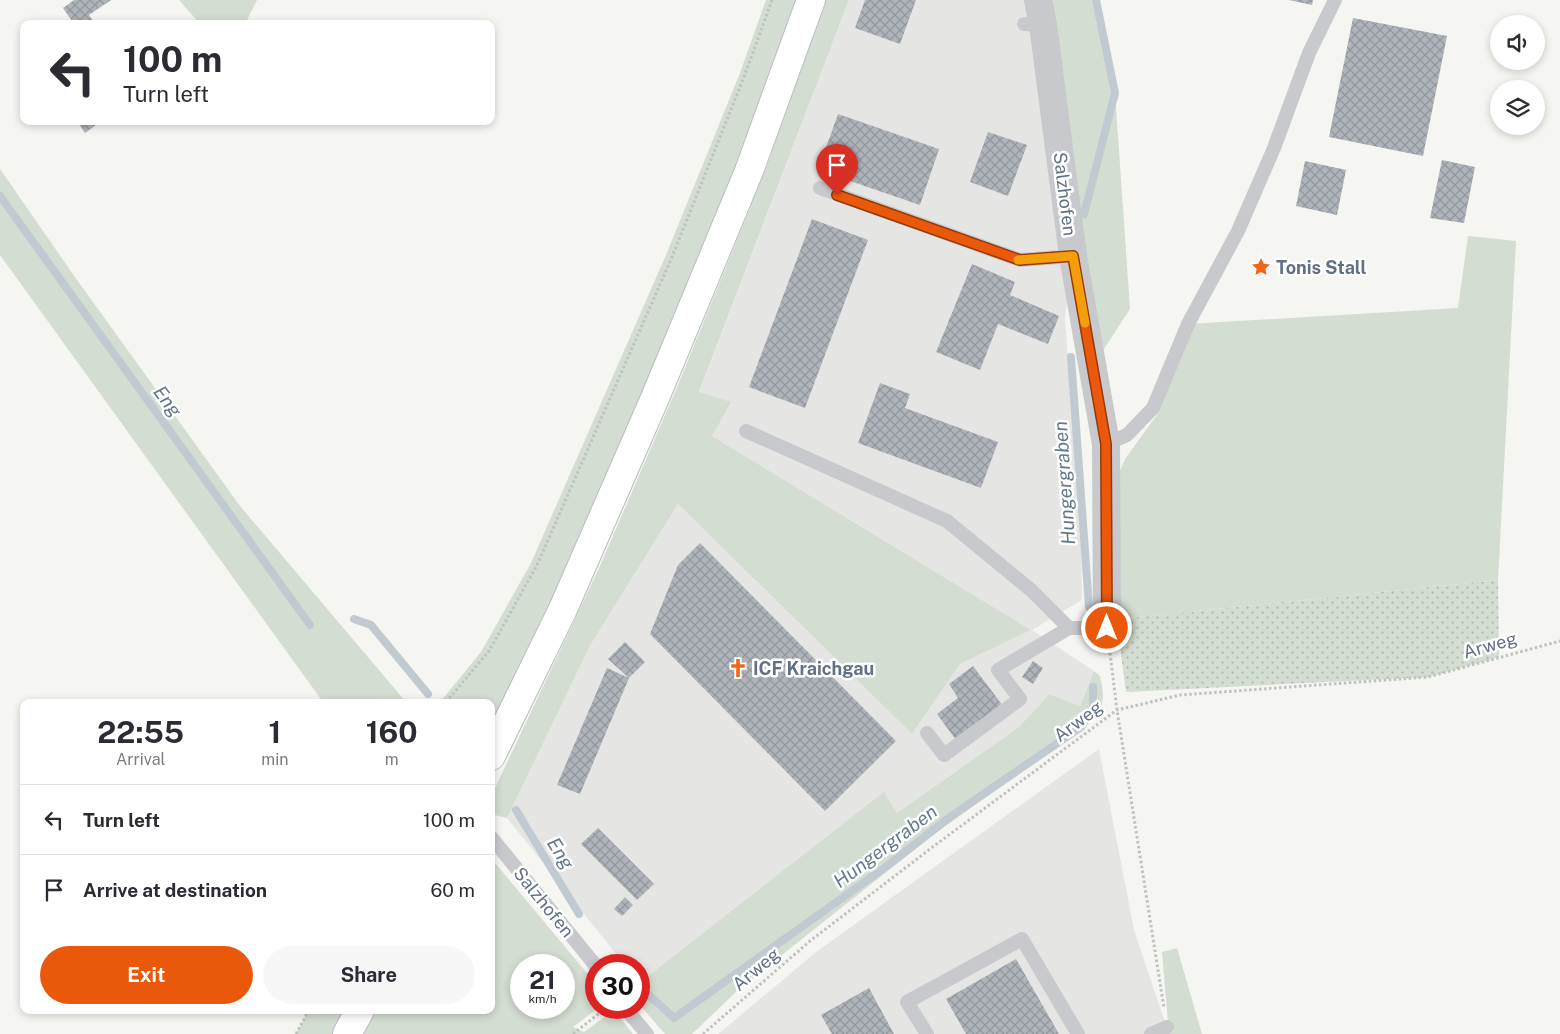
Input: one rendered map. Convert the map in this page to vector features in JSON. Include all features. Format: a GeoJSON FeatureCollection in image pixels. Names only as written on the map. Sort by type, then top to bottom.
{"type":"FeatureCollection","features":[{"type":"Feature","properties":{"kind":"street"},"geometry":{"type":"LineString","coordinates":[[495,748],[563,609],[655,398],[749,171],[811,0]]}},
{"type":"Feature","properties":{"kind":"street","name":"Salzhofen"},"geometry":{"type":"LineString","coordinates":[[1035,16],[1073,256],[1106,444],[1107,628]]}},
{"type":"Feature","properties":{"kind":"street"},"geometry":{"type":"LineString","coordinates":[[347,1034],[358,1014]]}},
{"type":"Feature","properties":{"kind":"lane"},"geometry":{"type":"LineString","coordinates":[[1106,444],[1127,435],[1152,408],[1188,324],[1238,231],[1274,148],[1309,53],[1335,0]]}},
{"type":"Feature","properties":{"kind":"lane"},"geometry":{"type":"LineString","coordinates":[[820,188],[1020,260],[1073,256]]}},
{"type":"Feature","properties":{"kind":"lane"},"geometry":{"type":"LineString","coordinates":[[746,431],[947,521],[1031,590],[1069,628]]}},
{"type":"Feature","properties":{"kind":"lane"},"geometry":{"type":"LineString","coordinates":[[927,733],[944,755],[1020,699],[998,670],[1069,628],[1107,628]]}},
{"type":"Feature","properties":{"kind":"lane","name":"Salzhofen"},"geometry":{"type":"LineString","coordinates":[[495,842],[586,954]]}},
{"type":"Feature","properties":{"kind":"lane"},"geometry":{"type":"LineString","coordinates":[[927,1034],[907,1002],[1022,939],[1078,1034]]}},
{"type":"Feature","properties":{"kind":"lane"},"geometry":{"type":"LineString","coordinates":[[634,1019],[647,1034]]}},
{"type":"Feature","properties":{"kind":"lane"},"geometry":{"type":"LineString","coordinates":[[1151,1034],[1168,1027]]}},
{"type":"Feature","properties":{"kind":"path"},"geometry":{"type":"LineString","coordinates":[[449,699],[489,651],[537,565],[672,257],[744,77],[772,0]]}},
{"type":"Feature","properties":{"kind":"path"},"geometry":{"type":"LineString","coordinates":[[1107,628],[1116,710],[1168,1027]]}},
{"type":"Feature","properties":{"kind":"path","name":"Arweg"},"geometry":{"type":"LineString","coordinates":[[703,1034],[810,941],[1116,710],[1180,695],[1428,677],[1560,641]]}},
{"type":"Feature","properties":{"kind":"path"},"geometry":{"type":"LineString","coordinates":[[296,1034],[307,1014]]}},
{"type":"Feature","properties":{"kind":"path"},"geometry":{"type":"LineString","coordinates":[[573,1034],[593,1019]]}},
{"type":"Feature","properties":{"kind":"shaded area"},"geometry":{"type":"Polygon","coordinates":[[[179,0],[257,0],[247,20],[196,20],[179,0]]]}},
{"type":"Feature","properties":{"kind":"shaded area"},"geometry":{"type":"Polygon","coordinates":[[[766,0],[800,0],[738,172],[554,603],[495,717],[495,699],[442,699],[481,652],[531,563],[666,255],[740,73],[766,0]]]}},
{"type":"Feature","properties":{"kind":"shaded area"},"geometry":{"type":"Polygon","coordinates":[[[826,0],[849,0],[699,392],[731,402],[712,436],[1031,630],[960,664],[912,734],[678,504],[591,644],[507,818],[495,815],[495,788],[600,566],[678,385],[765,171],[826,0]]]}},
{"type":"Feature","properties":{"kind":"shaded area"},"geometry":{"type":"Polygon","coordinates":[[[849,0],[1038,0],[1073,256],[1065,319],[1081,528],[1082,600],[1032,630],[1094,671],[1080,706],[1049,694],[1019,727],[897,813],[884,793],[650,974],[650,954],[616,954],[507,818],[591,644],[678,504],[912,734],[960,664],[1031,630],[712,436],[699,393],[849,0]]]}},
{"type":"Feature","properties":{"kind":"shaded area"},"geometry":{"type":"Polygon","coordinates":[[[1038,0],[1096,0],[1115,93],[1130,309],[1102,352],[1038,0]]]}},
{"type":"Feature","properties":{"kind":"shaded area"},"geometry":{"type":"Polygon","coordinates":[[[0,169],[77,280],[240,506],[403,699],[321,699],[0,255],[0,169]]]}},
{"type":"Feature","properties":{"kind":"shaded area"},"geometry":{"type":"Polygon","coordinates":[[[1468,236],[1516,241],[1498,580],[1119,619],[1112,490],[1125,459],[1159,412],[1188,324],[1458,308],[1468,236]]]}},
{"type":"Feature","properties":{"kind":"shaded area"},"geometry":{"type":"Polygon","coordinates":[[[1498,580],[1499,657],[1428,677],[1126,692],[1120,647],[1119,619],[1498,580]]]}},
{"type":"Feature","properties":{"kind":"shaded area"},"geometry":{"type":"Polygon","coordinates":[[[1094,671],[1100,676],[1103,697],[1100,708],[1087,725],[933,835],[739,989],[692,1034],[665,1034],[650,1017],[650,974],[884,792],[897,813],[1019,727],[1049,694],[1080,706],[1094,671]]]}},
{"type":"Feature","properties":{"kind":"shaded area"},"geometry":{"type":"Polygon","coordinates":[[[1099,749],[1134,930],[1169,1034],[718,1034],[816,952],[1099,749]]]}},
{"type":"Feature","properties":{"kind":"shaded area"},"geometry":{"type":"Polygon","coordinates":[[[495,863],[571,954],[510,954],[510,1019],[575,1019],[575,959],[585,971],[585,1018],[573,1027],[584,1032],[602,1019],[621,1019],[633,1034],[296,1034],[307,1014],[495,1014],[495,863]]]}},
{"type":"Feature","properties":{"kind":"shaded area"},"geometry":{"type":"Polygon","coordinates":[[[1177,948],[1202,1034],[1169,1034],[1162,952],[1177,948]]]}},
{"type":"Feature","properties":{"kind":"building"},"geometry":{"type":"Polygon","coordinates":[[[74,0],[111,0],[89,15],[92,20],[71,20],[63,8],[74,0]]]}},
{"type":"Feature","properties":{"kind":"building"},"geometry":{"type":"Polygon","coordinates":[[[865,0],[916,0],[900,44],[855,28],[865,0]]]}},
{"type":"Feature","properties":{"kind":"building"},"geometry":{"type":"Polygon","coordinates":[[[1289,0],[1313,0],[1312,5],[1289,0]]]}},
{"type":"Feature","properties":{"kind":"building"},"geometry":{"type":"Polygon","coordinates":[[[1353,18],[1447,36],[1423,156],[1329,137],[1353,18]]]}},
{"type":"Feature","properties":{"kind":"building"},"geometry":{"type":"Polygon","coordinates":[[[838,114],[939,149],[920,205],[818,170],[838,114]]]}},
{"type":"Feature","properties":{"kind":"building"},"geometry":{"type":"Polygon","coordinates":[[[80,125],[96,125],[85,133],[80,125]]]}},
{"type":"Feature","properties":{"kind":"building"},"geometry":{"type":"Polygon","coordinates":[[[988,132],[1027,145],[1008,196],[970,182],[988,132]]]}},
{"type":"Feature","properties":{"kind":"building"},"geometry":{"type":"Polygon","coordinates":[[[1442,160],[1475,167],[1464,223],[1430,218],[1442,160]]]}},
{"type":"Feature","properties":{"kind":"building"},"geometry":{"type":"Polygon","coordinates":[[[1305,161],[1346,170],[1337,215],[1296,206],[1305,161]]]}},
{"type":"Feature","properties":{"kind":"building"},"geometry":{"type":"Polygon","coordinates":[[[812,219],[868,240],[805,408],[749,387],[812,219]]]}},
{"type":"Feature","properties":{"kind":"building"},"geometry":{"type":"Polygon","coordinates":[[[972,264],[1015,282],[1010,295],[1059,316],[1048,344],[998,324],[980,370],[936,352],[972,264]]]}},
{"type":"Feature","properties":{"kind":"building"},"geometry":{"type":"Polygon","coordinates":[[[880,383],[910,394],[905,408],[998,442],[981,488],[858,443],[880,383]]]}},
{"type":"Feature","properties":{"kind":"building"},"geometry":{"type":"Polygon","coordinates":[[[700,543],[896,741],[825,811],[650,634],[678,565],[700,543]]]}},
{"type":"Feature","properties":{"kind":"building"},"geometry":{"type":"Polygon","coordinates":[[[625,642],[645,662],[629,678],[608,659],[625,642]]]}},
{"type":"Feature","properties":{"kind":"building"},"geometry":{"type":"Polygon","coordinates":[[[1033,661],[1043,668],[1033,684],[1022,677],[1033,661]]]}},
{"type":"Feature","properties":{"kind":"building"},"geometry":{"type":"Polygon","coordinates":[[[973,666],[1003,706],[956,740],[937,714],[958,698],[949,684],[973,666]]]}},
{"type":"Feature","properties":{"kind":"building"},"geometry":{"type":"Polygon","coordinates":[[[607,668],[629,678],[580,794],[557,785],[607,668]]]}},
{"type":"Feature","properties":{"kind":"building"},"geometry":{"type":"Polygon","coordinates":[[[598,828],[654,884],[637,900],[581,844],[598,828]]]}},
{"type":"Feature","properties":{"kind":"building"},"geometry":{"type":"Polygon","coordinates":[[[625,897],[633,905],[622,916],[614,909],[625,897]]]}},
{"type":"Feature","properties":{"kind":"building"},"geometry":{"type":"Polygon","coordinates":[[[1016,959],[1059,1034],[966,1034],[946,999],[1016,959]]]}},
{"type":"Feature","properties":{"kind":"building"},"geometry":{"type":"Polygon","coordinates":[[[869,988],[894,1034],[832,1034],[821,1015],[869,988]]]}},
{"type":"Feature","properties":{"kind":"waterway","name":"Hungergraben"},"geometry":{"type":"LineString","coordinates":[[1084,214],[1115,93],[1096,0]]}},
{"type":"Feature","properties":{"kind":"waterway","name":"Eng"},"geometry":{"type":"LineString","coordinates":[[0,196],[310,625]]}},
{"type":"Feature","properties":{"kind":"waterway","name":"Hungergraben"},"geometry":{"type":"LineString","coordinates":[[1071,357],[1089,607]]}},
{"type":"Feature","properties":{"kind":"waterway","name":"Eng"},"geometry":{"type":"LineString","coordinates":[[354,619],[371,625],[428,694]]}},
{"type":"Feature","properties":{"kind":"waterway","name":"Hungergraben"},"geometry":{"type":"LineString","coordinates":[[650,996],[674,1018],[887,866],[950,817],[1081,727],[1093,709],[1093,687]]}},
{"type":"Feature","properties":{"kind":"waterway","name":"Eng"},"geometry":{"type":"LineString","coordinates":[[516,810],[579,914]]}},
{"type":"Feature","properties":{"kind":"slow traffic"},"geometry":{"type":"LineString","coordinates":[[1018,260],[1073,256],[1085,323]]}},
{"type":"Feature","properties":{"kind":"place","name":"Tonis Stall"},"geometry":{"type":"Point","coordinates":[1261,267]}},
{"type":"Feature","properties":{"kind":"place","name":"ICF Kraichgau"},"geometry":{"type":"Point","coordinates":[738,668]}},
{"type":"Feature","properties":{"kind":"route"},"geometry":{"type":"LineString","coordinates":[[837,195],[1020,260],[1073,256],[1106,444],[1107,628]]}}]}
